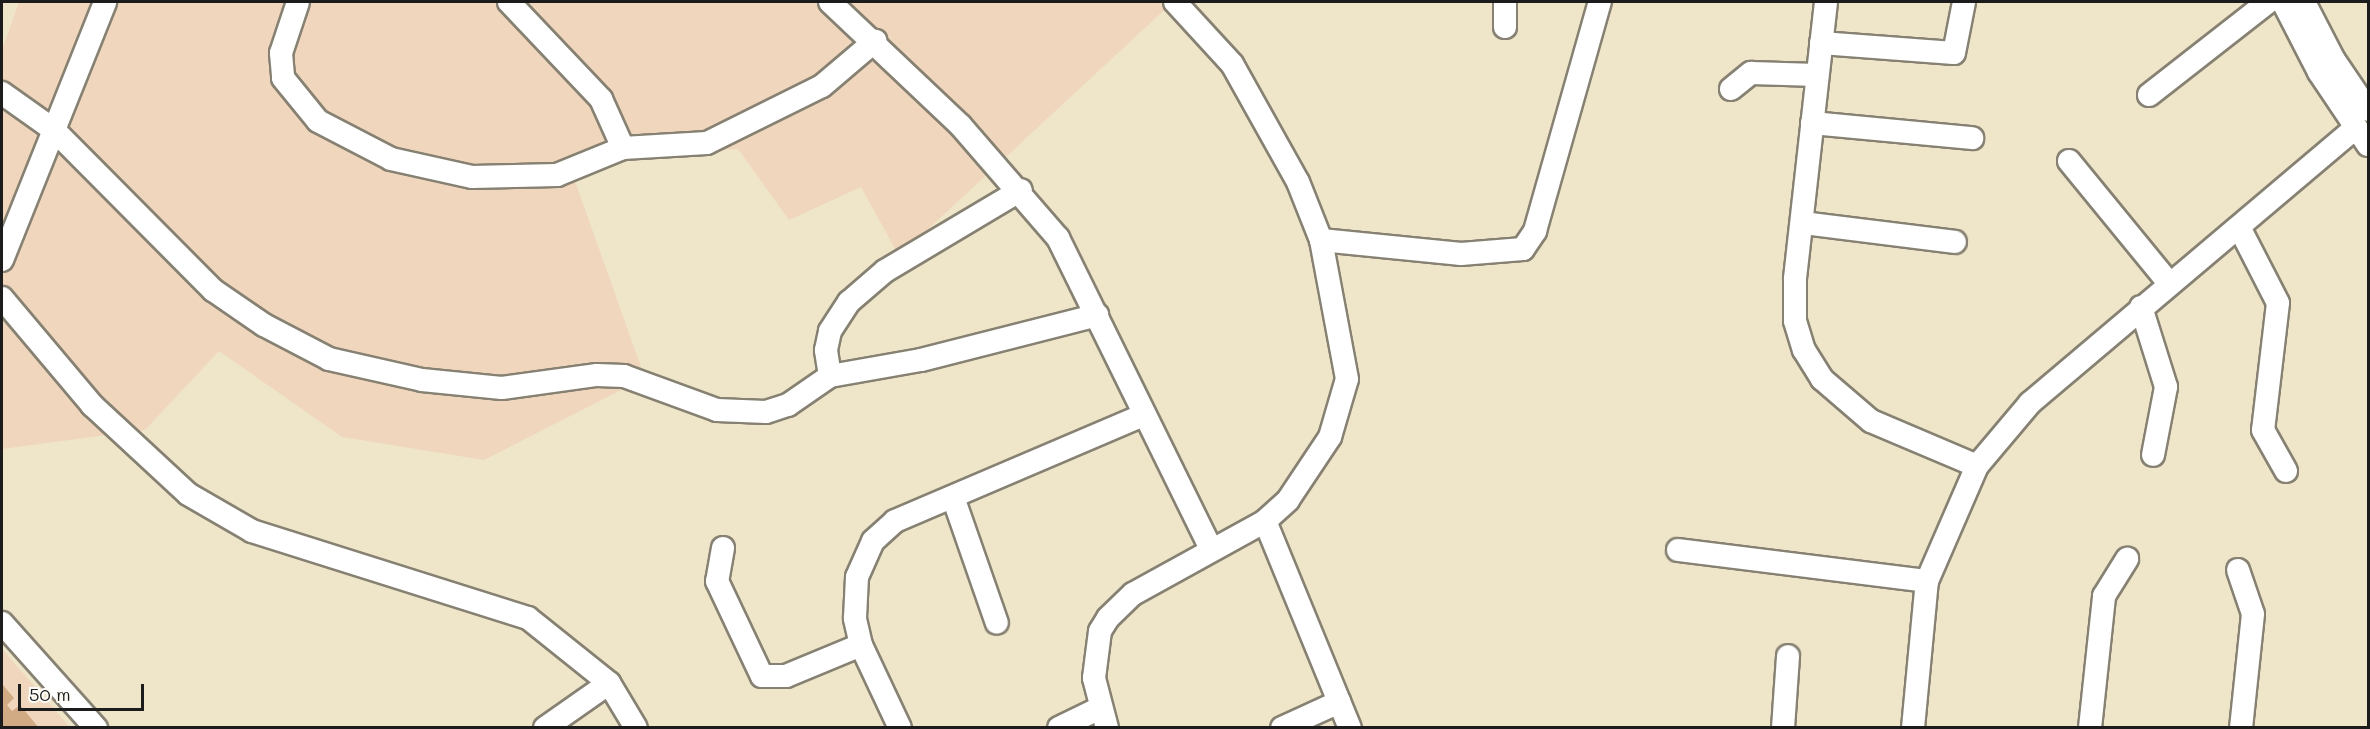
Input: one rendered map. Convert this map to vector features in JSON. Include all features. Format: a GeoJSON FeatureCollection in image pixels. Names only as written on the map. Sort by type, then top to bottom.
{"type":"FeatureCollection","features":[{"type":"Feature","properties":{"kind":"street"},"geometry":{"type":"LineString","coordinates":[[2,260],[105,2]]}},
{"type":"Feature","properties":{"kind":"street"},"geometry":{"type":"LineString","coordinates":[[297,2],[281,53],[283,78],[318,122],[342,138],[427,170],[517,179],[557,175],[623,148],[678,147],[731,133],[822,86],[875,41]]}},
{"type":"Feature","properties":{"kind":"street"},"geometry":{"type":"LineString","coordinates":[[509,2],[601,99],[623,148]]}},
{"type":"Feature","properties":{"kind":"street"},"geometry":{"type":"LineString","coordinates":[[830,2],[875,41],[1021,190],[1058,238],[1097,315],[1143,415],[1211,549]]}},
{"type":"Feature","properties":{"kind":"street"},"geometry":{"type":"LineString","coordinates":[[1504,27],[1505,2]]}},
{"type":"Feature","properties":{"kind":"street"},"geometry":{"type":"LineString","coordinates":[[1321,240],[1461,254],[1523,249],[1535,231],[1600,2]]}},
{"type":"Feature","properties":{"kind":"street"},"geometry":{"type":"LineString","coordinates":[[1826,2],[1812,123],[1796,321],[1822,379],[1871,421],[1977,466]]}},
{"type":"Feature","properties":{"kind":"street"},"geometry":{"type":"LineString","coordinates":[[1821,43],[1956,52],[1964,2]]}},
{"type":"Feature","properties":{"kind":"street"},"geometry":{"type":"LineString","coordinates":[[2149,95],[2268,2]]}},
{"type":"Feature","properties":{"kind":"street"},"geometry":{"type":"LineString","coordinates":[[2283,2],[2319,72],[2364,128]]}},
{"type":"Feature","properties":{"kind":"street"},"geometry":{"type":"LineString","coordinates":[[2304,2],[2334,60],[2364,128]]}},
{"type":"Feature","properties":{"kind":"street"},"geometry":{"type":"LineString","coordinates":[[1059,728],[1103,718],[1095,653],[1108,618],[1133,594],[1265,521],[1318,458],[1345,395],[1345,353],[1321,240],[1249,90],[1209,34],[1182,4]]}},
{"type":"Feature","properties":{"kind":"street"},"geometry":{"type":"LineString","coordinates":[[1731,89],[1751,73],[1818,75]]}},
{"type":"Feature","properties":{"kind":"street"},"geometry":{"type":"LineString","coordinates":[[2,93],[54,130],[213,290],[264,325],[329,358],[451,385],[502,388],[597,375],[624,376],[662,393],[741,413],[788,405],[830,376],[921,360],[1097,315]]}},
{"type":"Feature","properties":{"kind":"street"},"geometry":{"type":"LineString","coordinates":[[1812,123],[1972,138]]}},
{"type":"Feature","properties":{"kind":"street"},"geometry":{"type":"LineString","coordinates":[[1913,728],[1927,581],[1977,466],[2030,403],[2169,283],[2364,128]]}},
{"type":"Feature","properties":{"kind":"street"},"geometry":{"type":"LineString","coordinates":[[2069,161],[2169,283]]}},
{"type":"Feature","properties":{"kind":"street"},"geometry":{"type":"LineString","coordinates":[[830,376],[825,350],[830,331],[849,302],[885,271],[1021,190]]}},
{"type":"Feature","properties":{"kind":"street"},"geometry":{"type":"LineString","coordinates":[[1803,223],[1955,242]]}},
{"type":"Feature","properties":{"kind":"street"},"geometry":{"type":"LineString","coordinates":[[2239,227],[2278,303],[2263,430],[2286,471]]}},
{"type":"Feature","properties":{"kind":"street"},"geometry":{"type":"LineString","coordinates":[[2,298],[92,405],[188,494],[252,531],[528,618],[609,683],[636,728]]}},
{"type":"Feature","properties":{"kind":"street"},"geometry":{"type":"LineString","coordinates":[[2141,307],[2166,387],[2153,455]]}},
{"type":"Feature","properties":{"kind":"street"},"geometry":{"type":"LineString","coordinates":[[900,728],[861,645],[857,577],[867,550],[895,521],[1143,415]]}},
{"type":"Feature","properties":{"kind":"street"},"geometry":{"type":"LineString","coordinates":[[953,497],[997,622]]}},
{"type":"Feature","properties":{"kind":"street"},"geometry":{"type":"LineString","coordinates":[[1265,521],[1350,728]]}},
{"type":"Feature","properties":{"kind":"street"},"geometry":{"type":"LineString","coordinates":[[723,548],[717,581],[762,676],[786,676],[861,645]]}},
{"type":"Feature","properties":{"kind":"street"},"geometry":{"type":"LineString","coordinates":[[1678,550],[1927,581]]}},
{"type":"Feature","properties":{"kind":"street"},"geometry":{"type":"LineString","coordinates":[[2090,728],[2104,596],[2127,559]]}},
{"type":"Feature","properties":{"kind":"street"},"geometry":{"type":"LineString","coordinates":[[2238,570],[2253,614],[2241,728]]}},
{"type":"Feature","properties":{"kind":"street"},"geometry":{"type":"LineString","coordinates":[[2,625],[83,728]]}},
{"type":"Feature","properties":{"kind":"street"},"geometry":{"type":"LineString","coordinates":[[2,625],[96,728]]}},
{"type":"Feature","properties":{"kind":"street"},"geometry":{"type":"LineString","coordinates":[[1783,728],[1788,656]]}},
{"type":"Feature","properties":{"kind":"street"},"geometry":{"type":"LineString","coordinates":[[545,728],[609,683]]}},
{"type":"Feature","properties":{"kind":"street"},"geometry":{"type":"LineString","coordinates":[[1282,728],[1340,702]]}},
{"type":"Feature","properties":{"kind":"shaded area"},"geometry":{"type":"Polygon","coordinates":[[[19,2],[1173,2],[899,256],[861,187],[789,220],[738,149],[566,156],[645,378],[484,460],[342,437],[219,351],[145,430],[2,449],[2,50],[19,2]]]}},
{"type":"Feature","properties":{"kind":"shaded area"},"geometry":{"type":"Polygon","coordinates":[[[2,649],[70,727],[2,727],[2,649]]]}},
{"type":"Feature","properties":{"kind":"building"},"geometry":{"type":"Polygon","coordinates":[[[2,684],[14,698],[7,705],[12,711],[20,705],[39,728],[2,728],[2,684]]]}}]}
